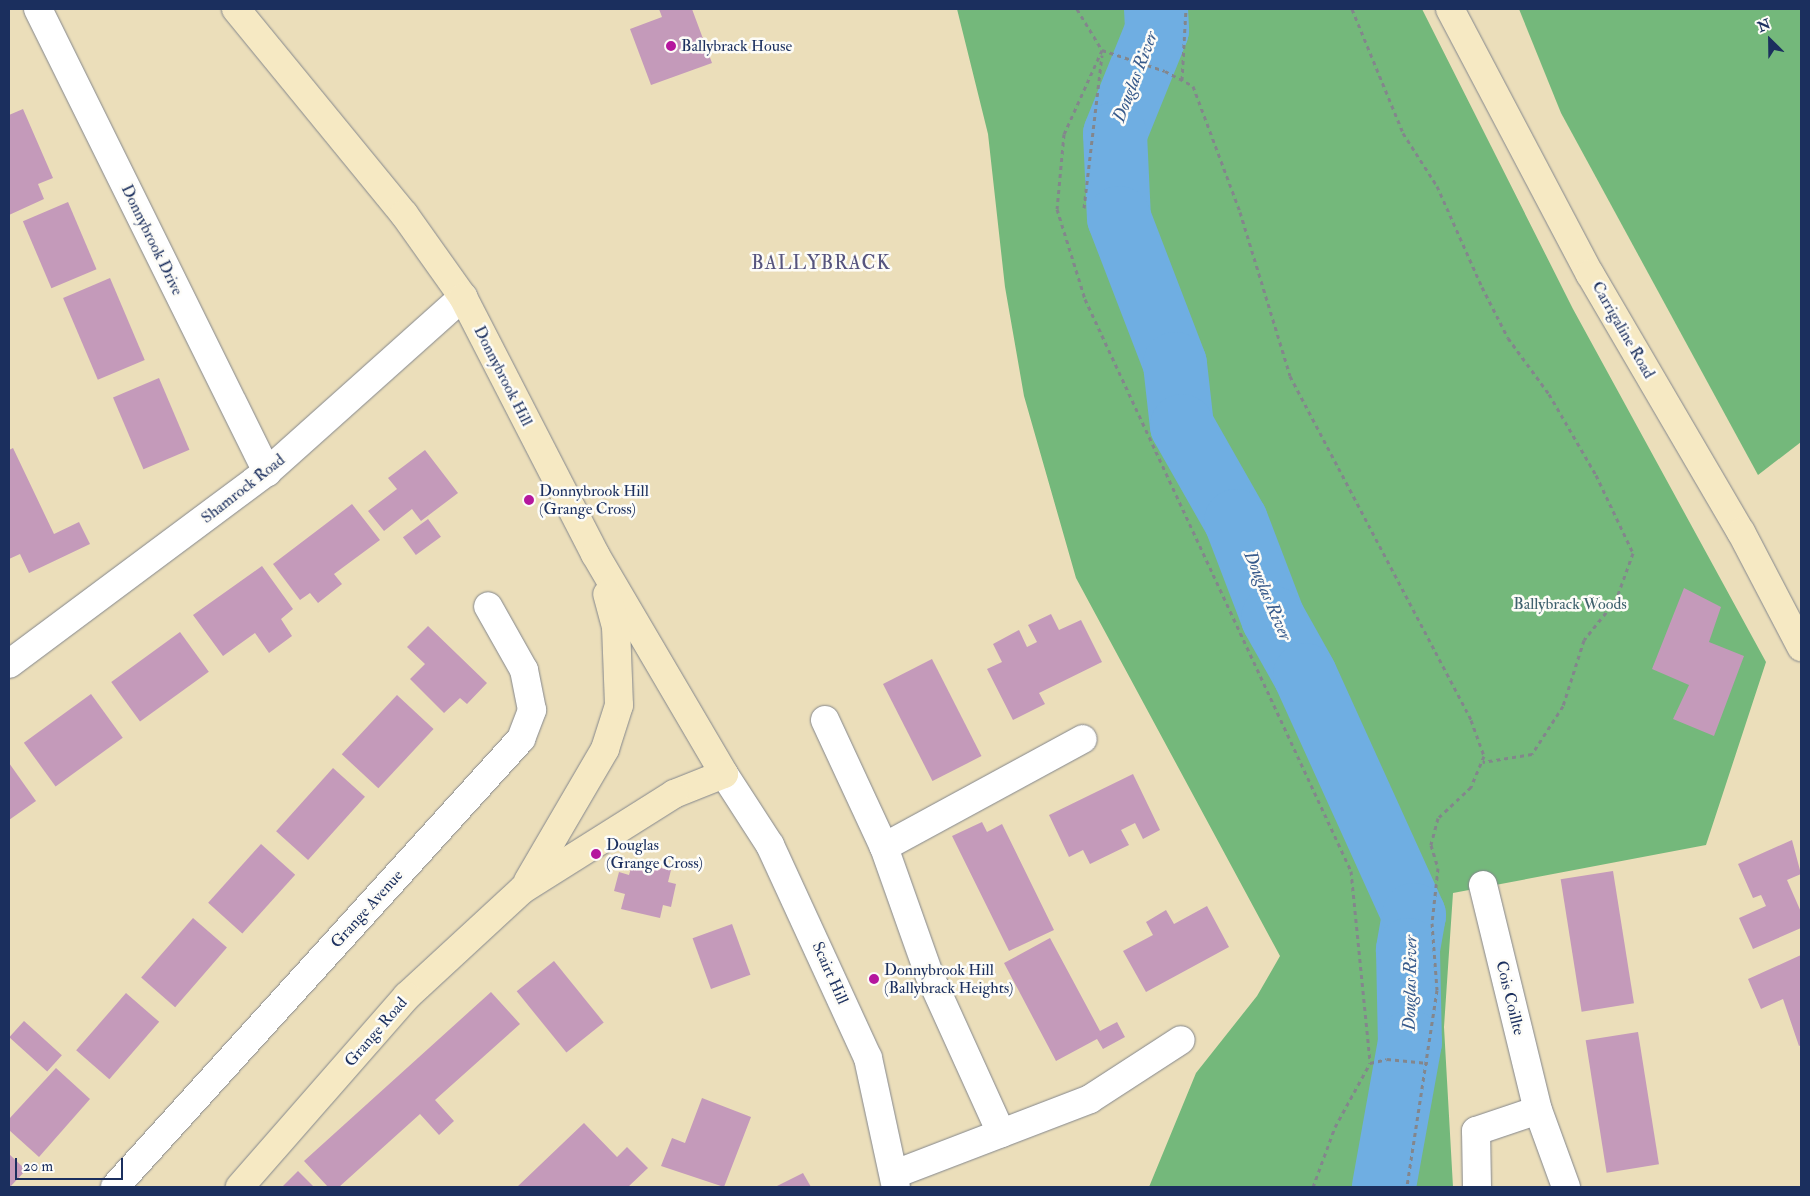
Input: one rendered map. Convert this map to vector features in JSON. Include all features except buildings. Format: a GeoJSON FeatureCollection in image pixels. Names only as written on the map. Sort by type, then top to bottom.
{"type":"FeatureCollection","features":[{"type":"Feature","properties":{"kind":"main road","name":"Donnybrook Hill"},"geometry":{"type":"LineString","coordinates":[[236,9],[404,214],[463,297],[595,554],[724,774]]}},
{"type":"Feature","properties":{"kind":"main road","name":"Carrigaline Road"},"geometry":{"type":"LineString","coordinates":[[1450,9],[1590,274],[1741,532],[1801,647]]}},
{"type":"Feature","properties":{"kind":"main road","name":"Grange Road"},"geometry":{"type":"LineString","coordinates":[[523,889],[605,749],[619,705],[616,627],[595,554]]}},
{"type":"Feature","properties":{"kind":"main road","name":"Grange Road"},"geometry":{"type":"LineString","coordinates":[[240,1187],[407,996],[523,889],[674,794],[724,774]]}},
{"type":"Feature","properties":{"kind":"street","name":"Donnybrook Drive"},"geometry":{"type":"LineString","coordinates":[[38,9],[267,472]]}},
{"type":"Feature","properties":{"kind":"street","name":"Shamrock Road"},"geometry":{"type":"LineString","coordinates":[[9,664],[267,472],[463,297]]}},
{"type":"Feature","properties":{"kind":"street","name":"Grange Avenue"},"geometry":{"type":"LineString","coordinates":[[115,1187],[521,739],[532,710],[524,670],[488,606]]}},
{"type":"Feature","properties":{"kind":"street"},"geometry":{"type":"LineString","coordinates":[[825,720],[884,847],[929,974],[1001,1133]]}},
{"type":"Feature","properties":{"kind":"street"},"geometry":{"type":"LineString","coordinates":[[884,847],[1082,739]]}},
{"type":"Feature","properties":{"kind":"street","name":"Scairt Hill"},"geometry":{"type":"LineString","coordinates":[[724,774],[770,846],[868,1058],[896,1180]]}},
{"type":"Feature","properties":{"kind":"street","name":"Cois Coillte"},"geometry":{"type":"LineString","coordinates":[[1483,885],[1538,1110],[1566,1187]]}},
{"type":"Feature","properties":{"kind":"street"},"geometry":{"type":"LineString","coordinates":[[896,1180],[1001,1133],[1090,1099],[1180,1040]]}},
{"type":"Feature","properties":{"kind":"street"},"geometry":{"type":"LineString","coordinates":[[1477,1187],[1476,1131],[1538,1110]]}},
{"type":"Feature","properties":{"kind":"path"},"geometry":{"type":"LineString","coordinates":[[1077,9],[1102,50],[1084,208]]}},
{"type":"Feature","properties":{"kind":"path"},"geometry":{"type":"LineString","coordinates":[[1182,80],[1186,9]]}},
{"type":"Feature","properties":{"kind":"path"},"geometry":{"type":"LineString","coordinates":[[1352,9],[1403,133],[1437,186],[1490,304],[1596,476],[1633,553],[1616,600],[1584,640],[1563,706],[1532,754],[1483,762]]}},
{"type":"Feature","properties":{"kind":"path"},"geometry":{"type":"LineString","coordinates":[[1102,50],[1124,55],[1165,71],[1193,86],[1206,112],[1290,376],[1471,720],[1483,762],[1471,787],[1438,818],[1431,845],[1438,868],[1432,923],[1437,990],[1428,1062],[1407,1187]]}},
{"type":"Feature","properties":{"kind":"path"},"geometry":{"type":"LineString","coordinates":[[1102,50],[1064,134],[1057,209],[1085,299],[1351,871],[1370,1063],[1335,1127],[1313,1187]]}},
{"type":"Feature","properties":{"kind":"path"},"geometry":{"type":"LineString","coordinates":[[1370,1063],[1387,1059],[1428,1062]]}},
{"type":"Feature","properties":{"kind":"green space","name":"Ballybrack Woods"},"geometry":{"type":"Polygon","coordinates":[[[957,9],[1422,9],[1573,309],[1766,662],[1706,845],[1453,893],[1444,1027],[1453,1187],[1149,1187],[1196,1073],[1257,996],[1280,956],[1076,578],[1024,396],[1005,287],[988,134],[957,9]]]}},
{"type":"Feature","properties":{"kind":"green space"},"geometry":{"type":"Polygon","coordinates":[[[1519,9],[1801,9],[1801,442],[1758,475],[1561,113],[1519,9]]]}},
{"type":"Feature","properties":{"kind":"waterway","name":"Douglas River"},"geometry":{"type":"LineString","coordinates":[[1156,9],[1157,30],[1115,134],[1119,218],[1175,364],[1182,426],[1236,521],[1273,618],[1305,675],[1414,915],[1408,950],[1410,1042],[1384,1187]]}},
{"type":"Feature","properties":{"kind":"place","name":"Ballybrack House"},"geometry":{"type":"Point","coordinates":[671,46]}},
{"type":"Feature","properties":{"kind":"place","name":"Donnybrook Hill (Grange Cross)"},"geometry":{"type":"Point","coordinates":[529,500]}},
{"type":"Feature","properties":{"kind":"place","name":"Douglas (Grange Cross)"},"geometry":{"type":"Point","coordinates":[596,854]}},
{"type":"Feature","properties":{"kind":"place","name":"Donnybrook Hill (Ballybrack Heights)"},"geometry":{"type":"Point","coordinates":[874,979]}},
{"type":"Feature","properties":{"kind":"district","name":"BALLYBRACK"},"geometry":{"type":"Point","coordinates":[821,264]}}]}
